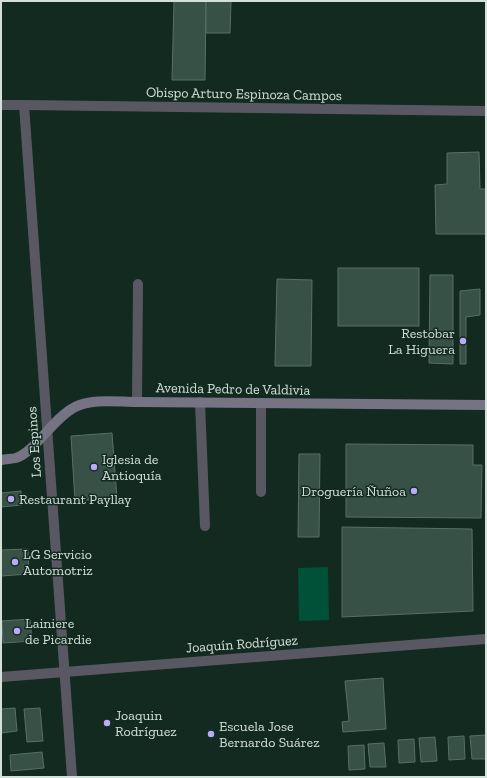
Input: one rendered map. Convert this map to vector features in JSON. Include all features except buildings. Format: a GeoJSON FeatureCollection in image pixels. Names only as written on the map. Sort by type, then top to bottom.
{"type":"FeatureCollection","features":[{"type":"Feature","properties":{"kind":"main road","name":"Avenida Pedro de Valdivia"},"geometry":{"type":"LineString","coordinates":[[1,460],[13,459],[22,454],[67,412],[82,404],[200,402],[486,406]]}},
{"type":"Feature","properties":{"kind":"street","name":"Obispo Arturo Espinoza Campos"},"geometry":{"type":"LineString","coordinates":[[1,105],[486,111]]}},
{"type":"Feature","properties":{"kind":"street","name":"Los Espinos"},"geometry":{"type":"LineString","coordinates":[[24,105],[72,777]]}},
{"type":"Feature","properties":{"kind":"street"},"geometry":{"type":"LineString","coordinates":[[137,402],[138,284]]}},
{"type":"Feature","properties":{"kind":"street"},"geometry":{"type":"LineString","coordinates":[[200,402],[205,526]]}},
{"type":"Feature","properties":{"kind":"street"},"geometry":{"type":"LineString","coordinates":[[261,492],[262,403]]}},
{"type":"Feature","properties":{"kind":"street","name":"Joaquín Rodríguez"},"geometry":{"type":"LineString","coordinates":[[1,677],[486,639]]}},
{"type":"Feature","properties":{"kind":"green space"},"geometry":{"type":"Polygon","coordinates":[[[328,567],[329,620],[299,621],[298,568],[328,567]]]}},
{"type":"Feature","properties":{"kind":"place","name":"Restobar La Higuera"},"geometry":{"type":"Point","coordinates":[463,341]}},
{"type":"Feature","properties":{"kind":"place","name":"Iglesia de Antioquía"},"geometry":{"type":"Point","coordinates":[94,467]}},
{"type":"Feature","properties":{"kind":"place","name":"Droguería Ñuñoa"},"geometry":{"type":"Point","coordinates":[414,491]}},
{"type":"Feature","properties":{"kind":"place","name":"Restaurant Payllay"},"geometry":{"type":"Point","coordinates":[11,499]}},
{"type":"Feature","properties":{"kind":"place","name":"LG Servicio Automotriz"},"geometry":{"type":"Point","coordinates":[15,562]}},
{"type":"Feature","properties":{"kind":"place","name":"Lainiere de Picardie"},"geometry":{"type":"Point","coordinates":[17,631]}},
{"type":"Feature","properties":{"kind":"place","name":"Joaquin Rodríguez"},"geometry":{"type":"Point","coordinates":[107,723]}},
{"type":"Feature","properties":{"kind":"place","name":"Escuela Jose Bernardo Suárez"},"geometry":{"type":"Point","coordinates":[211,734]}}]}
